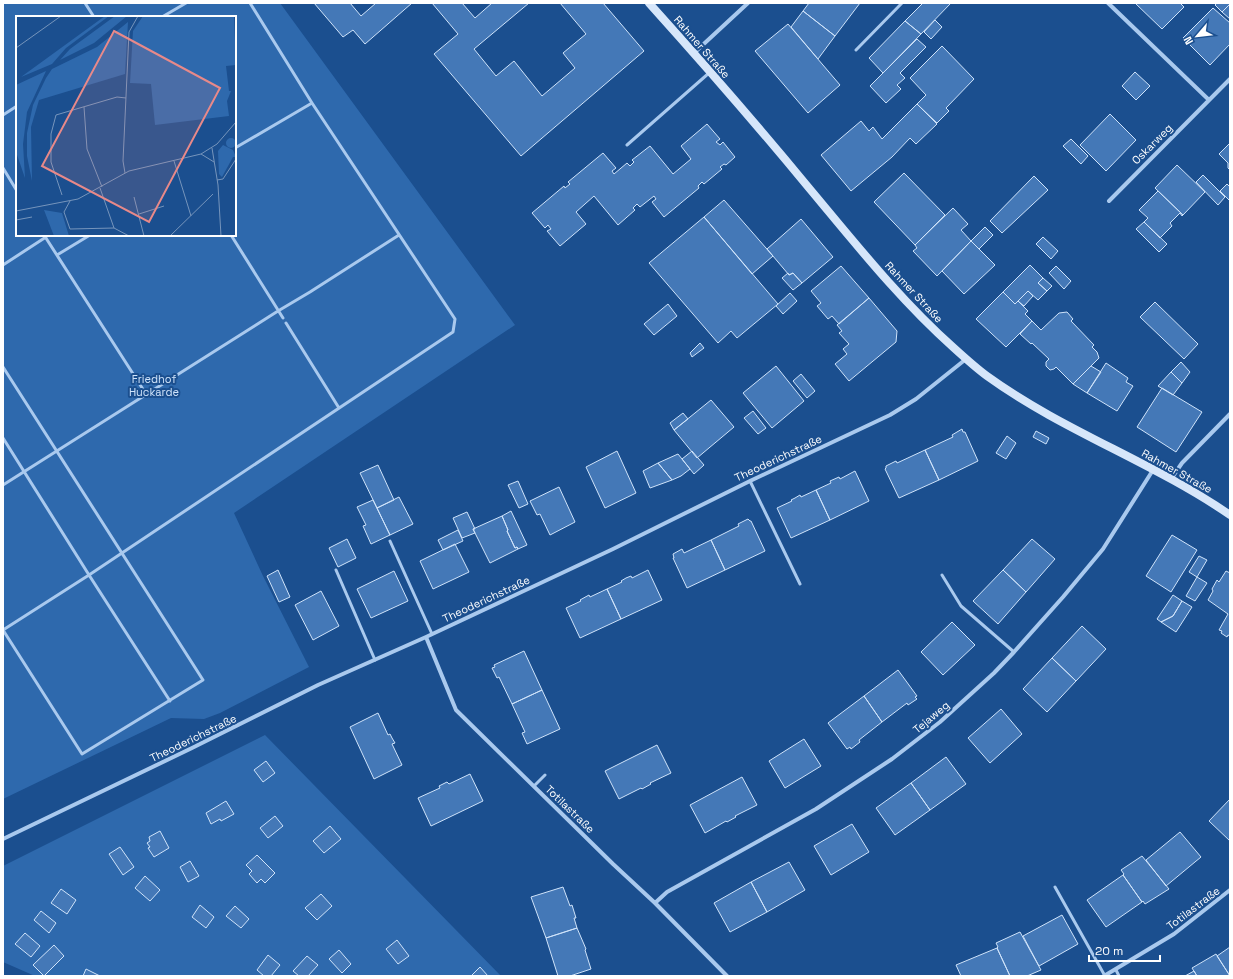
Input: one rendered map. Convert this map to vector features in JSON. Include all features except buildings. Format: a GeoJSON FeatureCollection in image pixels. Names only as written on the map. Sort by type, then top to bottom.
{"type":"FeatureCollection","features":[{"type":"Feature","properties":{"kind":"main road","name":"Rahmer Straße"},"geometry":{"type":"LineString","coordinates":[[649,3],[792,167],[868,258],[915,311],[941,336],[987,376],[1040,409],[1171,480],[1230,515]]}},
{"type":"Feature","properties":{"kind":"street"},"geometry":{"type":"LineString","coordinates":[[694,53],[748,3]]}},
{"type":"Feature","properties":{"kind":"street"},"geometry":{"type":"LineString","coordinates":[[1108,3],[1209,100]]}},
{"type":"Feature","properties":{"kind":"street","name":"Oskarweg"},"geometry":{"type":"LineString","coordinates":[[1109,202],[1230,78]]}},
{"type":"Feature","properties":{"kind":"street","name":"Theoderichstraße"},"geometry":{"type":"LineString","coordinates":[[3,839],[192,748],[318,685],[426,637],[613,549],[750,481],[890,415],[916,399],[966,358]]}},
{"type":"Feature","properties":{"kind":"street"},"geometry":{"type":"LineString","coordinates":[[1171,480],[1182,463],[1230,414]]}},
{"type":"Feature","properties":{"kind":"street","name":"Tejaweg"},"geometry":{"type":"LineString","coordinates":[[655,903],[667,892],[816,809],[892,759],[940,722],[982,685],[1063,597],[1103,549],[1153,470]]}},
{"type":"Feature","properties":{"kind":"street","name":"Totilastraße"},"geometry":{"type":"LineString","coordinates":[[426,637],[456,710],[655,903],[727,976]]}},
{"type":"Feature","properties":{"kind":"street","name":"Totilastraße"},"geometry":{"type":"LineString","coordinates":[[1105,976],[1174,934],[1230,890]]}},
{"type":"Feature","properties":{"kind":"lane"},"geometry":{"type":"LineString","coordinates":[[85,3],[93,16]]}},
{"type":"Feature","properties":{"kind":"lane"},"geometry":{"type":"LineString","coordinates":[[164,16],[186,3]]}},
{"type":"Feature","properties":{"kind":"lane"},"geometry":{"type":"LineString","coordinates":[[3,367],[56,451],[122,553],[203,680],[82,754],[3,630],[89,575],[122,553],[339,408],[454,332],[455,319],[312,103],[250,3]]}},
{"type":"Feature","properties":{"kind":"lane"},"geometry":{"type":"LineString","coordinates":[[856,50],[902,3]]}},
{"type":"Feature","properties":{"kind":"lane"},"geometry":{"type":"LineString","coordinates":[[627,145],[710,72]]}},
{"type":"Feature","properties":{"kind":"lane"},"geometry":{"type":"LineString","coordinates":[[236,147],[312,103]]}},
{"type":"Feature","properties":{"kind":"lane"},"geometry":{"type":"LineString","coordinates":[[3,115],[16,107]]}},
{"type":"Feature","properties":{"kind":"lane"},"geometry":{"type":"LineString","coordinates":[[3,168],[16,189]]}},
{"type":"Feature","properties":{"kind":"lane"},"geometry":{"type":"LineString","coordinates":[[3,485],[310,292],[399,234]]}},
{"type":"Feature","properties":{"kind":"lane"},"geometry":{"type":"LineString","coordinates":[[3,265],[45,236],[146,394]]}},
{"type":"Feature","properties":{"kind":"lane"},"geometry":{"type":"LineString","coordinates":[[57,255],[88,236]]}},
{"type":"Feature","properties":{"kind":"lane"},"geometry":{"type":"LineString","coordinates":[[232,236],[283,318]]}},
{"type":"Feature","properties":{"kind":"lane"},"geometry":{"type":"LineString","coordinates":[[286,323],[339,408]]}},
{"type":"Feature","properties":{"kind":"lane"},"geometry":{"type":"LineString","coordinates":[[3,438],[170,701]]}},
{"type":"Feature","properties":{"kind":"lane"},"geometry":{"type":"LineString","coordinates":[[750,481],[800,584]]}},
{"type":"Feature","properties":{"kind":"lane"},"geometry":{"type":"LineString","coordinates":[[390,541],[432,634]]}},
{"type":"Feature","properties":{"kind":"lane"},"geometry":{"type":"LineString","coordinates":[[336,570],[375,660]]}},
{"type":"Feature","properties":{"kind":"lane"},"geometry":{"type":"LineString","coordinates":[[942,575],[961,606],[1014,652]]}},
{"type":"Feature","properties":{"kind":"lane"},"geometry":{"type":"LineString","coordinates":[[534,786],[545,775]]}},
{"type":"Feature","properties":{"kind":"lane"},"geometry":{"type":"LineString","coordinates":[[1055,887],[1105,976]]}},
{"type":"Feature","properties":{"kind":"lane"},"geometry":{"type":"LineString","coordinates":[[1116,970],[1119,976]]}},
{"type":"Feature","properties":{"kind":"green space","name":"Friedhof Huckarde"},"geometry":{"type":"Polygon","coordinates":[[[3,3],[280,3],[515,325],[234,513],[263,576],[309,667],[220,713],[204,719],[171,718],[3,799],[3,3]]]}},
{"type":"Feature","properties":{"kind":"green space"},"geometry":{"type":"Polygon","coordinates":[[[265,735],[501,976],[35,976],[3,962],[3,866],[265,735]]]}}]}
